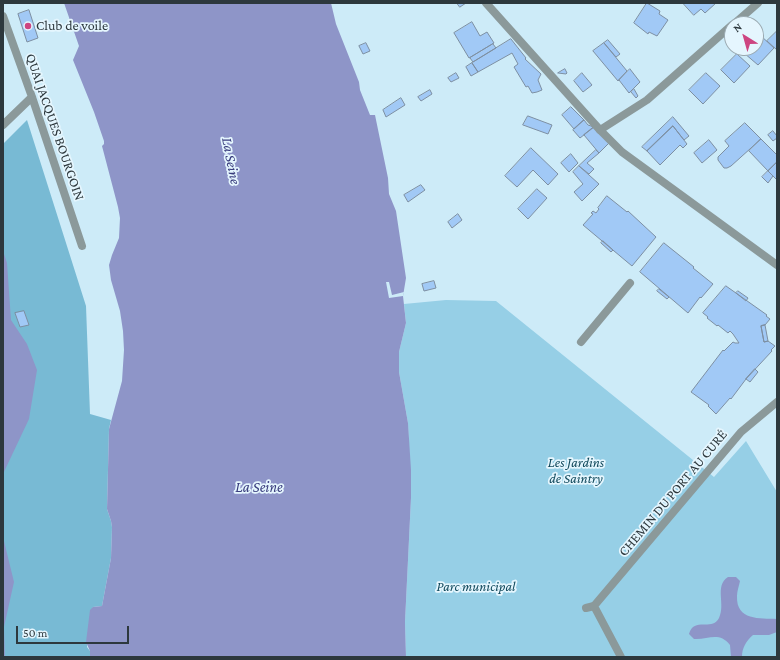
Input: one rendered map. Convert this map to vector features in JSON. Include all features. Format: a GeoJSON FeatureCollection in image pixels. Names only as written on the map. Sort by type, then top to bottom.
{"type":"FeatureCollection","features":[{"type":"Feature","properties":{"kind":"street"},"geometry":{"type":"LineString","coordinates":[[486,3],[600,130],[622,152],[777,265]]}},
{"type":"Feature","properties":{"kind":"street"},"geometry":{"type":"LineString","coordinates":[[743,16],[758,3]]}},
{"type":"Feature","properties":{"kind":"street","name":"QUAI JACQUES BOURGOIN"},"geometry":{"type":"LineString","coordinates":[[3,16],[82,246]]}},
{"type":"Feature","properties":{"kind":"street"},"geometry":{"type":"LineString","coordinates":[[600,130],[646,100],[724,33]]}},
{"type":"Feature","properties":{"kind":"street"},"geometry":{"type":"LineString","coordinates":[[3,125],[32,97]]}},
{"type":"Feature","properties":{"kind":"street"},"geometry":{"type":"LineString","coordinates":[[581,342],[630,283]]}},
{"type":"Feature","properties":{"kind":"street","name":"CHEMIN DU PORT AU CURÉ"},"geometry":{"type":"LineString","coordinates":[[621,657],[590,607],[741,432],[777,402]]}},
{"type":"Feature","properties":{"kind":"green space"},"geometry":{"type":"Polygon","coordinates":[[[446,300],[496,301],[714,477],[746,441],[777,492],[777,657],[406,657],[405,622],[411,498],[408,423],[399,372],[399,352],[406,323],[404,304],[446,300]]]}},
{"type":"Feature","properties":{"kind":"shaded area"},"geometry":{"type":"Polygon","coordinates":[[[27,120],[86,306],[90,414],[111,420],[109,429],[107,509],[112,527],[111,558],[102,606],[93,607],[87,647],[90,651],[90,657],[3,657],[3,144],[27,120]]]}},
{"type":"Feature","properties":{"kind":"water","name":"La Seine"},"geometry":{"type":"Polygon","coordinates":[[[64,3],[331,3],[336,24],[359,82],[360,90],[370,115],[375,115],[388,178],[389,194],[396,211],[406,278],[403,296],[406,323],[399,352],[399,372],[408,423],[411,470],[405,622],[406,657],[90,657],[90,651],[86,642],[90,610],[93,607],[102,606],[111,558],[112,527],[107,509],[109,429],[122,381],[124,350],[120,311],[111,280],[109,265],[119,238],[120,218],[102,146],[104,141],[73,60],[79,46],[64,3]]]}},
{"type":"Feature","properties":{"kind":"water"},"geometry":{"type":"Polygon","coordinates":[[[3,251],[7,263],[11,320],[27,344],[37,370],[29,419],[3,474],[3,251]]]}},
{"type":"Feature","properties":{"kind":"water"},"geometry":{"type":"Polygon","coordinates":[[[3,537],[14,582],[4,627],[5,657],[3,657],[3,537]]]}},
{"type":"Feature","properties":{"kind":"water"},"geometry":{"type":"Polygon","coordinates":[[[728,577],[736,577],[740,581],[737,594],[740,610],[745,614],[757,618],[777,619],[777,632],[769,635],[753,635],[745,645],[742,657],[731,657],[730,645],[722,638],[713,637],[694,639],[689,634],[691,629],[695,626],[712,624],[719,618],[721,613],[722,585],[728,577]]]}},
{"type":"Feature","properties":{"kind":"pier"},"geometry":{"type":"Polygon","coordinates":[[[386,282],[389,282],[392,295],[404,292],[403,296],[389,298],[386,282]]]}},
{"type":"Feature","properties":{"kind":"building"},"geometry":{"type":"Polygon","coordinates":[[[457,3],[466,3],[460,7],[457,3]]]}},
{"type":"Feature","properties":{"kind":"building"},"geometry":{"type":"Polygon","coordinates":[[[647,3],[660,11],[659,14],[668,20],[657,36],[649,32],[648,34],[634,23],[647,3]]]}},
{"type":"Feature","properties":{"kind":"building"},"geometry":{"type":"Polygon","coordinates":[[[683,3],[716,3],[705,13],[701,9],[694,15],[683,3]]]}},
{"type":"Feature","properties":{"kind":"building","name":"Club de voile"},"geometry":{"type":"Polygon","coordinates":[[[29,10],[38,38],[27,42],[18,14],[29,10]]]}},
{"type":"Feature","properties":{"kind":"building"},"geometry":{"type":"Polygon","coordinates":[[[472,22],[480,36],[487,32],[494,43],[469,58],[454,33],[472,22]]]}},
{"type":"Feature","properties":{"kind":"building"},"geometry":{"type":"Polygon","coordinates":[[[777,31],[777,50],[767,41],[777,31]]]}},
{"type":"Feature","properties":{"kind":"building"},"geometry":{"type":"Polygon","coordinates":[[[511,39],[526,58],[525,59],[541,74],[538,80],[542,90],[532,93],[528,86],[526,87],[514,67],[518,64],[512,53],[478,72],[472,63],[511,39]]]}},
{"type":"Feature","properties":{"kind":"building"},"geometry":{"type":"Polygon","coordinates":[[[764,39],[774,48],[758,65],[748,56],[764,56],[764,39]]]}},
{"type":"Feature","properties":{"kind":"building"},"geometry":{"type":"Polygon","coordinates":[[[608,40],[620,54],[616,57],[604,43],[608,40]]]}},
{"type":"Feature","properties":{"kind":"building"},"geometry":{"type":"Polygon","coordinates":[[[366,43],[370,51],[363,54],[359,46],[366,43]]]}},
{"type":"Feature","properties":{"kind":"building"},"geometry":{"type":"Polygon","coordinates":[[[604,43],[627,71],[618,81],[593,51],[604,43]]]}},
{"type":"Feature","properties":{"kind":"building"},"geometry":{"type":"Polygon","coordinates":[[[493,44],[496,48],[473,62],[470,58],[493,44]]]}},
{"type":"Feature","properties":{"kind":"building"},"geometry":{"type":"Polygon","coordinates":[[[735,56],[739,56],[750,66],[734,83],[721,70],[735,56]]]}},
{"type":"Feature","properties":{"kind":"building"},"geometry":{"type":"Polygon","coordinates":[[[472,63],[478,72],[471,76],[466,67],[472,63]]]}},
{"type":"Feature","properties":{"kind":"building"},"geometry":{"type":"Polygon","coordinates":[[[565,69],[566,74],[558,73],[565,69]]]}},
{"type":"Feature","properties":{"kind":"building"},"geometry":{"type":"Polygon","coordinates":[[[630,69],[640,82],[629,93],[619,80],[630,69]]]}},
{"type":"Feature","properties":{"kind":"building"},"geometry":{"type":"Polygon","coordinates":[[[456,73],[459,78],[451,82],[448,78],[456,73]]]}},
{"type":"Feature","properties":{"kind":"building"},"geometry":{"type":"Polygon","coordinates":[[[582,73],[592,85],[583,92],[574,81],[582,73]]]}},
{"type":"Feature","properties":{"kind":"building"},"geometry":{"type":"Polygon","coordinates":[[[706,73],[720,86],[703,104],[689,90],[706,73]]]}},
{"type":"Feature","properties":{"kind":"building"},"geometry":{"type":"Polygon","coordinates":[[[634,89],[638,96],[636,98],[631,92],[634,89]]]}},
{"type":"Feature","properties":{"kind":"building"},"geometry":{"type":"Polygon","coordinates":[[[430,90],[432,94],[421,101],[418,97],[430,90]]]}},
{"type":"Feature","properties":{"kind":"building"},"geometry":{"type":"Polygon","coordinates":[[[401,98],[405,105],[386,117],[383,110],[401,98]]]}},
{"type":"Feature","properties":{"kind":"building"},"geometry":{"type":"Polygon","coordinates":[[[571,107],[584,120],[574,129],[562,115],[571,107]]]}},
{"type":"Feature","properties":{"kind":"building"},"geometry":{"type":"Polygon","coordinates":[[[528,116],[552,125],[548,134],[523,125],[528,116]]]}},
{"type":"Feature","properties":{"kind":"building"},"geometry":{"type":"Polygon","coordinates":[[[673,117],[689,136],[684,140],[673,126],[647,151],[642,147],[673,117]]]}},
{"type":"Feature","properties":{"kind":"building"},"geometry":{"type":"Polygon","coordinates":[[[584,120],[588,125],[594,127],[580,138],[573,130],[584,120]]]}},
{"type":"Feature","properties":{"kind":"building"},"geometry":{"type":"Polygon","coordinates":[[[745,123],[761,139],[731,166],[724,168],[718,160],[718,157],[729,146],[725,141],[745,123]]]}},
{"type":"Feature","properties":{"kind":"building"},"geometry":{"type":"Polygon","coordinates":[[[673,126],[687,144],[683,148],[680,145],[660,165],[647,151],[673,126]]]}},
{"type":"Feature","properties":{"kind":"building"},"geometry":{"type":"Polygon","coordinates":[[[594,127],[609,143],[599,153],[584,135],[594,127]]]}},
{"type":"Feature","properties":{"kind":"building"},"geometry":{"type":"Polygon","coordinates":[[[773,131],[777,138],[773,141],[768,135],[773,131]]]}},
{"type":"Feature","properties":{"kind":"building"},"geometry":{"type":"Polygon","coordinates":[[[761,139],[777,155],[777,162],[768,171],[749,151],[761,139]]]}},
{"type":"Feature","properties":{"kind":"building"},"geometry":{"type":"Polygon","coordinates":[[[709,140],[717,150],[702,163],[694,153],[709,140]]]}},
{"type":"Feature","properties":{"kind":"building"},"geometry":{"type":"Polygon","coordinates":[[[531,148],[558,174],[548,185],[533,170],[517,187],[505,176],[531,148]]]}},
{"type":"Feature","properties":{"kind":"building"},"geometry":{"type":"Polygon","coordinates":[[[596,150],[599,153],[587,163],[594,169],[589,174],[579,166],[596,150]]]}},
{"type":"Feature","properties":{"kind":"building"},"geometry":{"type":"Polygon","coordinates":[[[571,154],[578,163],[569,172],[561,163],[571,154]]]}},
{"type":"Feature","properties":{"kind":"building"},"geometry":{"type":"Polygon","coordinates":[[[777,162],[777,180],[768,171],[777,162]]]}},
{"type":"Feature","properties":{"kind":"building"},"geometry":{"type":"Polygon","coordinates":[[[579,166],[599,184],[582,201],[574,192],[583,184],[573,172],[579,166]]]}},
{"type":"Feature","properties":{"kind":"building"},"geometry":{"type":"Polygon","coordinates":[[[768,171],[773,176],[768,183],[762,177],[768,171]]]}},
{"type":"Feature","properties":{"kind":"building"},"geometry":{"type":"Polygon","coordinates":[[[421,185],[425,190],[408,202],[404,195],[421,185]]]}},
{"type":"Feature","properties":{"kind":"building"},"geometry":{"type":"Polygon","coordinates":[[[537,189],[547,198],[528,219],[518,209],[537,189]]]}},
{"type":"Feature","properties":{"kind":"building"},"geometry":{"type":"Polygon","coordinates":[[[607,196],[627,212],[628,211],[656,237],[632,266],[583,225],[593,214],[591,213],[593,211],[596,213],[607,196]]]}},
{"type":"Feature","properties":{"kind":"building"},"geometry":{"type":"Polygon","coordinates":[[[458,214],[462,220],[452,228],[448,222],[458,214]]]}},
{"type":"Feature","properties":{"kind":"building"},"geometry":{"type":"Polygon","coordinates":[[[603,241],[613,250],[611,252],[601,243],[603,241]]]}},
{"type":"Feature","properties":{"kind":"building"},"geometry":{"type":"Polygon","coordinates":[[[664,243],[713,284],[701,298],[700,297],[688,313],[640,272],[664,243]]]}},
{"type":"Feature","properties":{"kind":"building"},"geometry":{"type":"Polygon","coordinates":[[[434,281],[436,288],[424,291],[422,284],[434,281]]]}},
{"type":"Feature","properties":{"kind":"building"},"geometry":{"type":"Polygon","coordinates":[[[726,286],[767,315],[766,316],[770,319],[765,325],[761,326],[764,342],[768,341],[775,346],[746,379],[731,399],[730,398],[716,414],[708,406],[709,405],[691,392],[723,350],[724,351],[733,342],[739,343],[730,331],[728,333],[718,325],[717,326],[703,313],[726,286]]]}},
{"type":"Feature","properties":{"kind":"building"},"geometry":{"type":"Polygon","coordinates":[[[659,289],[669,297],[667,299],[657,291],[659,289]]]}},
{"type":"Feature","properties":{"kind":"building"},"geometry":{"type":"Polygon","coordinates":[[[738,291],[748,298],[746,301],[736,293],[738,291]]]}},
{"type":"Feature","properties":{"kind":"building"},"geometry":{"type":"Polygon","coordinates":[[[24,311],[29,325],[20,327],[15,313],[24,311]]]}},
{"type":"Feature","properties":{"kind":"building"},"geometry":{"type":"Polygon","coordinates":[[[765,325],[768,341],[764,342],[761,326],[765,325]]]}},
{"type":"Feature","properties":{"kind":"building"},"geometry":{"type":"Polygon","coordinates":[[[755,369],[758,372],[750,382],[746,379],[755,369]]]}},
{"type":"Feature","properties":{"kind":"place","name":"Club de voile"},"geometry":{"type":"Point","coordinates":[28,26]}},
{"type":"Feature","properties":{"kind":"park label","name":"Les Jardins de Saintry"},"geometry":{"type":"Point","coordinates":[576,472]}},
{"type":"Feature","properties":{"kind":"park label","name":"Parc municipal"},"geometry":{"type":"Point","coordinates":[476,587]}}]}
